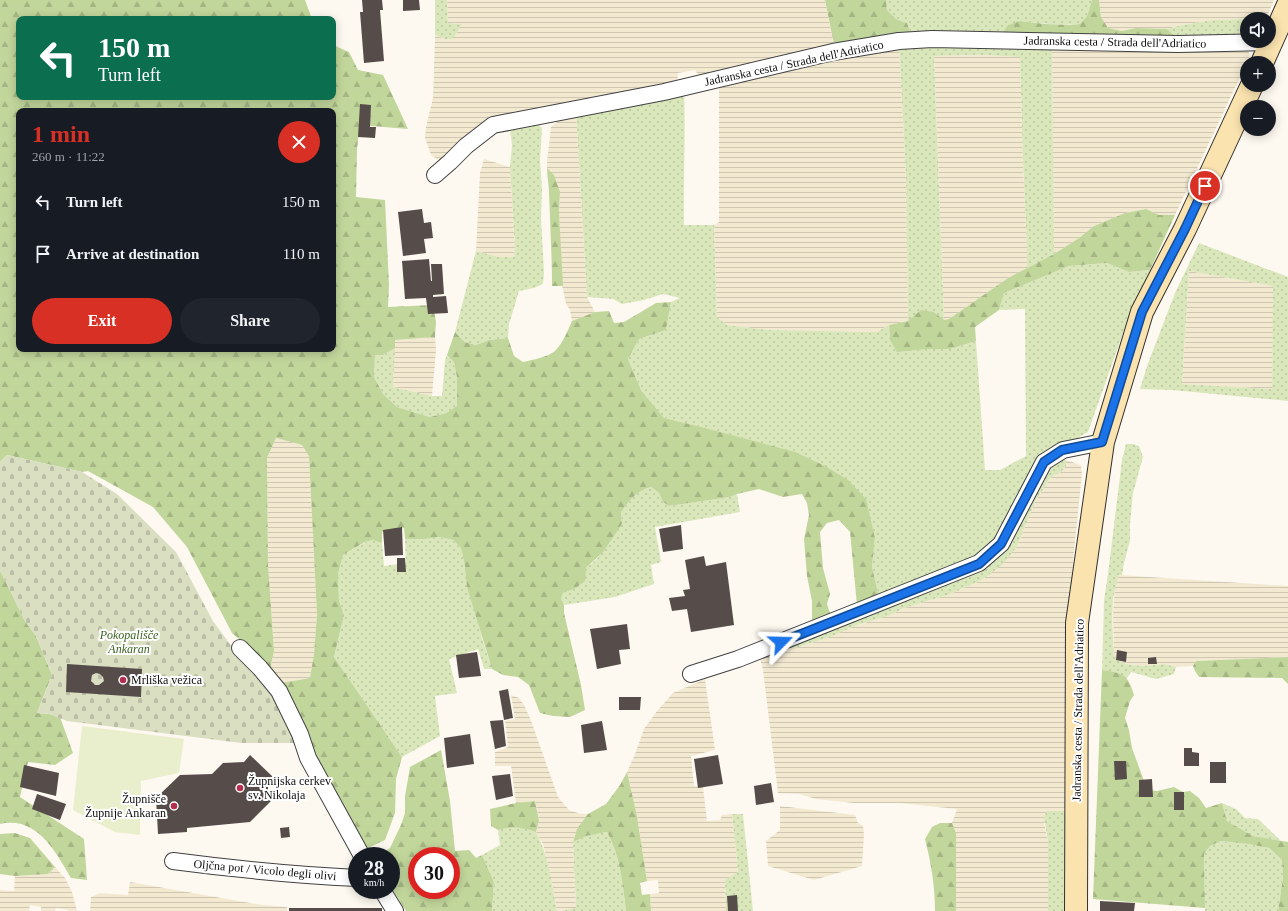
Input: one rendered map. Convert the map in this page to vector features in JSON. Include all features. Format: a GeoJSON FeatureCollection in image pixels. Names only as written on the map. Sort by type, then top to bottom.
{"type":"FeatureCollection","features":[{"type":"Feature","properties":{"kind":"main road"},"geometry":{"type":"LineString","coordinates":[[1276,31],[1288,5]]}},
{"type":"Feature","properties":{"kind":"main road","name":"Jadranska cesta / Strada dell'Adriatico"},"geometry":{"type":"LineString","coordinates":[[1076,911],[1078,623],[1102,442],[1142,312],[1185,229],[1249,92]]}},
{"type":"Feature","properties":{"kind":"street","name":"Jadranska cesta / Strada dell'Adriatico"},"geometry":{"type":"LineString","coordinates":[[435,175],[466,146],[493,125],[664,92],[833,52],[899,41],[932,38],[1178,44],[1240,43]]}},
{"type":"Feature","properties":{"kind":"street"},"geometry":{"type":"LineString","coordinates":[[691,674],[738,659],[979,564],[1001,544],[1044,462],[1062,450],[1102,442]]}},
{"type":"Feature","properties":{"kind":"street"},"geometry":{"type":"LineString","coordinates":[[240,648],[260,668],[279,691],[300,734],[308,758],[357,847]]}},
{"type":"Feature","properties":{"kind":"street","name":"Oljčna pot / Vicolo degli olivi"},"geometry":{"type":"LineString","coordinates":[[173,861],[233,869],[308,876],[348,878]]}},
{"type":"Feature","properties":{"kind":"street"},"geometry":{"type":"LineString","coordinates":[[388,899],[395,911]]}},
{"type":"Feature","properties":{"kind":"shaded area"},"geometry":{"type":"Polygon","coordinates":[[[447,0],[825,0],[834,44],[699,76],[695,70],[678,73],[677,82],[489,120],[474,129],[448,159],[440,161],[431,155],[425,138],[433,98],[435,35],[445,39],[461,24],[448,23],[447,0]]]}},
{"type":"Feature","properties":{"kind":"shaded area"},"geometry":{"type":"Polygon","coordinates":[[[1099,0],[1274,0],[1269,12],[1240,12],[1240,19],[1213,20],[1167,29],[1136,28],[1122,31],[1108,28],[1101,17],[1099,0]]]}},
{"type":"Feature","properties":{"kind":"shaded area"},"geometry":{"type":"Polygon","coordinates":[[[899,46],[906,176],[908,321],[889,325],[877,332],[768,330],[727,325],[717,317],[714,225],[719,222],[719,85],[899,46]]]}},
{"type":"Feature","properties":{"kind":"shaded area"},"geometry":{"type":"Polygon","coordinates":[[[1052,48],[1247,48],[1250,56],[1240,56],[1240,77],[1175,215],[1159,215],[1146,209],[1125,213],[1094,226],[1079,238],[1054,254],[1052,48]]]}},
{"type":"Feature","properties":{"kind":"shaded area"},"geometry":{"type":"Polygon","coordinates":[[[984,55],[1020,57],[1027,268],[1008,278],[949,319],[944,320],[934,56],[984,55]]]}},
{"type":"Feature","properties":{"kind":"shaded area"},"geometry":{"type":"Polygon","coordinates":[[[576,112],[587,297],[595,312],[572,321],[570,310],[566,304],[561,280],[559,212],[560,192],[547,168],[547,162],[551,127],[562,118],[576,112]]]}},
{"type":"Feature","properties":{"kind":"shaded area"},"geometry":{"type":"Polygon","coordinates":[[[484,159],[510,167],[515,249],[514,257],[499,257],[476,251],[480,173],[484,159]]]}},
{"type":"Feature","properties":{"kind":"shaded area"},"geometry":{"type":"Polygon","coordinates":[[[1189,271],[1274,286],[1272,389],[1182,384],[1189,271]]]}},
{"type":"Feature","properties":{"kind":"shaded area"},"geometry":{"type":"Polygon","coordinates":[[[435,337],[436,350],[432,396],[393,387],[395,340],[435,337]]]}},
{"type":"Feature","properties":{"kind":"shaded area"},"geometry":{"type":"Polygon","coordinates":[[[276,438],[302,445],[309,455],[317,615],[314,653],[310,678],[281,683],[270,669],[274,651],[268,564],[267,458],[276,438]]]}},
{"type":"Feature","properties":{"kind":"shaded area"},"geometry":{"type":"Polygon","coordinates":[[[1066,460],[1081,465],[1082,474],[1073,561],[1065,747],[1066,811],[1044,823],[1048,842],[1048,911],[956,911],[956,833],[952,823],[957,809],[899,803],[854,803],[816,799],[799,794],[778,793],[763,670],[759,654],[790,642],[801,647],[857,625],[888,616],[904,608],[948,595],[982,580],[1016,548],[1036,500],[1051,477],[1061,472],[1066,466],[1066,460]]]}},
{"type":"Feature","properties":{"kind":"shaded area"},"geometry":{"type":"Polygon","coordinates":[[[1119,575],[1288,586],[1288,657],[1196,661],[1193,666],[1176,667],[1164,664],[1142,666],[1126,664],[1114,658],[1113,614],[1115,585],[1119,575]]]}},
{"type":"Feature","properties":{"kind":"shaded area"},"geometry":{"type":"Polygon","coordinates":[[[705,679],[715,750],[691,756],[694,786],[703,787],[707,821],[720,820],[722,815],[732,814],[738,872],[725,881],[726,911],[651,911],[650,894],[659,893],[658,880],[647,881],[637,816],[627,772],[644,729],[657,711],[673,693],[705,679]]]}},
{"type":"Feature","properties":{"kind":"shaded area"},"geometry":{"type":"Polygon","coordinates":[[[511,695],[519,698],[530,718],[558,797],[569,810],[581,814],[589,814],[577,829],[573,842],[576,909],[557,911],[543,844],[536,832],[539,821],[535,801],[516,803],[511,766],[495,766],[495,752],[508,747],[505,721],[515,719],[511,695]]]}},
{"type":"Feature","properties":{"kind":"shaded area"},"geometry":{"type":"Polygon","coordinates":[[[780,806],[855,815],[858,823],[863,826],[864,835],[862,866],[814,880],[768,866],[766,841],[780,830],[780,806]]]}},
{"type":"Feature","properties":{"kind":"shaded area"},"geometry":{"type":"Polygon","coordinates":[[[55,867],[65,878],[72,892],[77,911],[68,911],[56,908],[55,911],[41,911],[41,907],[30,905],[29,911],[0,911],[0,890],[14,891],[15,876],[48,874],[55,867]]]}},
{"type":"Feature","properties":{"kind":"shaded area"},"geometry":{"type":"Polygon","coordinates":[[[130,882],[262,905],[287,907],[287,911],[90,911],[91,897],[100,893],[128,895],[130,882]]]}},
{"type":"Feature","properties":{"kind":"green space"},"geometry":{"type":"Polygon","coordinates":[[[0,0],[305,0],[311,16],[16,16],[16,100],[336,100],[336,46],[349,52],[358,70],[383,75],[408,129],[360,125],[357,149],[356,197],[385,200],[389,285],[388,307],[433,305],[436,322],[435,337],[395,340],[395,348],[383,355],[375,355],[374,377],[383,394],[397,407],[430,417],[446,413],[457,406],[457,378],[454,362],[447,355],[455,332],[465,342],[476,345],[489,340],[508,338],[514,356],[523,362],[544,357],[555,351],[563,340],[572,321],[595,312],[609,311],[614,323],[624,322],[656,303],[671,302],[666,330],[639,339],[628,359],[641,390],[664,418],[795,452],[825,466],[848,480],[866,499],[875,538],[872,567],[879,597],[857,605],[850,532],[839,520],[827,523],[820,532],[823,568],[830,594],[827,604],[831,616],[815,623],[812,620],[812,601],[807,576],[804,539],[809,515],[807,503],[802,494],[783,497],[759,489],[730,497],[669,506],[663,502],[659,493],[651,487],[634,496],[621,512],[622,524],[603,552],[586,568],[585,581],[574,589],[563,593],[561,599],[564,605],[564,613],[581,685],[585,710],[570,717],[553,716],[540,713],[529,685],[518,677],[503,675],[492,669],[467,587],[465,566],[461,548],[453,540],[440,537],[405,539],[404,528],[382,532],[382,543],[373,540],[365,542],[343,555],[338,574],[339,601],[344,615],[334,657],[402,757],[396,779],[395,813],[385,840],[370,847],[362,847],[310,757],[281,683],[310,678],[314,653],[317,615],[309,456],[302,445],[276,438],[267,458],[268,564],[274,651],[270,669],[251,649],[232,633],[187,547],[153,507],[88,471],[82,472],[7,455],[0,462],[0,0]]]}},
{"type":"Feature","properties":{"kind":"green space"},"geometry":{"type":"Polygon","coordinates":[[[435,0],[447,0],[448,23],[462,24],[453,39],[445,39],[435,35],[435,0]]]}},
{"type":"Feature","properties":{"kind":"green space"},"geometry":{"type":"Polygon","coordinates":[[[825,0],[886,0],[887,10],[896,19],[907,23],[911,34],[834,44],[825,0]]]}},
{"type":"Feature","properties":{"kind":"green space"},"geometry":{"type":"Polygon","coordinates":[[[886,0],[1092,0],[1087,16],[1080,24],[1072,25],[1020,21],[1001,35],[911,34],[907,23],[896,19],[887,10],[886,0]]]}},
{"type":"Feature","properties":{"kind":"green space"},"geometry":{"type":"Polygon","coordinates":[[[1092,0],[1099,0],[1101,17],[1108,28],[1122,31],[1136,28],[1167,29],[1178,39],[1001,35],[1008,25],[1020,21],[1045,24],[1080,24],[1087,16],[1092,0]]]}},
{"type":"Feature","properties":{"kind":"green space"},"geometry":{"type":"Polygon","coordinates":[[[1240,19],[1240,37],[1178,39],[1167,29],[1182,25],[1213,20],[1240,19]]]}},
{"type":"Feature","properties":{"kind":"green space"},"geometry":{"type":"Polygon","coordinates":[[[899,46],[1052,48],[1054,254],[1027,268],[1020,57],[984,55],[934,56],[944,320],[934,312],[908,321],[906,176],[899,46]]]}},
{"type":"Feature","properties":{"kind":"green space"},"geometry":{"type":"Polygon","coordinates":[[[684,91],[684,225],[714,225],[717,317],[727,325],[768,330],[877,332],[889,325],[890,340],[926,349],[950,349],[976,341],[985,470],[1000,470],[1026,456],[1025,309],[999,310],[1004,293],[1069,266],[1107,263],[1129,272],[1150,270],[1123,333],[1088,432],[1067,444],[998,540],[972,560],[879,597],[872,567],[875,538],[748,440],[664,418],[641,390],[628,359],[639,339],[666,330],[671,302],[680,298],[663,294],[644,300],[622,304],[613,299],[587,297],[576,112],[684,91]]]}},
{"type":"Feature","properties":{"kind":"green space"},"geometry":{"type":"Polygon","coordinates":[[[537,123],[542,128],[540,160],[542,189],[541,218],[544,273],[543,284],[534,288],[519,291],[509,324],[508,338],[489,340],[476,345],[465,342],[455,332],[476,251],[499,257],[514,257],[515,249],[510,167],[512,145],[510,129],[537,123]]]}},
{"type":"Feature","properties":{"kind":"green space"},"geometry":{"type":"Polygon","coordinates":[[[547,168],[554,175],[560,192],[559,212],[563,286],[552,286],[547,168]]]}},
{"type":"Feature","properties":{"kind":"green space"},"geometry":{"type":"Polygon","coordinates":[[[1146,209],[1159,215],[1175,215],[1150,270],[1129,272],[1107,263],[1069,266],[1004,293],[999,310],[975,327],[976,341],[950,349],[926,349],[897,352],[890,340],[889,325],[908,321],[921,310],[934,312],[944,320],[949,319],[1008,278],[1054,254],[1079,238],[1094,226],[1125,213],[1146,209]]]}},
{"type":"Feature","properties":{"kind":"green space"},"geometry":{"type":"Polygon","coordinates":[[[1199,243],[1288,277],[1288,401],[1172,390],[1140,389],[1147,366],[1175,293],[1199,243]],[[1189,271],[1182,384],[1272,389],[1273,286],[1189,271]]]}},
{"type":"Feature","properties":{"kind":"green space"},"geometry":{"type":"Polygon","coordinates":[[[395,348],[393,387],[432,396],[442,396],[445,360],[447,355],[454,362],[457,378],[457,406],[446,413],[430,417],[397,407],[383,394],[374,377],[375,355],[383,355],[395,348]]]}},
{"type":"Feature","properties":{"kind":"green space"},"geometry":{"type":"Polygon","coordinates":[[[1126,444],[1139,446],[1143,457],[1133,493],[1130,541],[1122,575],[1119,575],[1114,595],[1112,616],[1114,658],[1126,664],[1142,666],[1164,664],[1176,667],[1174,674],[1156,679],[1131,672],[1127,678],[1114,672],[1102,670],[1104,601],[1122,460],[1126,444]]]}},
{"type":"Feature","properties":{"kind":"green space","name":"Pokopališče Ankaran"},"geometry":{"type":"Polygon","coordinates":[[[7,455],[82,472],[117,494],[176,552],[213,621],[232,647],[274,693],[297,743],[241,743],[67,721],[49,714],[37,713],[52,675],[36,636],[25,621],[0,570],[0,462],[7,455]]]}},
{"type":"Feature","properties":{"kind":"green space"},"geometry":{"type":"Polygon","coordinates":[[[1062,458],[1066,460],[1066,466],[1061,472],[1051,477],[1036,500],[1016,548],[1002,565],[982,580],[948,595],[904,608],[888,616],[857,625],[830,637],[793,649],[790,642],[985,566],[1046,470],[1062,458]]]}},
{"type":"Feature","properties":{"kind":"green space"},"geometry":{"type":"Polygon","coordinates":[[[651,487],[659,493],[663,502],[669,506],[730,497],[737,494],[740,512],[655,527],[661,562],[651,565],[654,584],[615,597],[564,605],[561,599],[563,593],[574,589],[586,568],[596,560],[622,524],[621,512],[630,500],[637,494],[651,487]]]}},
{"type":"Feature","properties":{"kind":"green space"},"geometry":{"type":"Polygon","coordinates":[[[440,537],[453,540],[461,548],[482,638],[492,669],[484,669],[478,649],[449,659],[457,693],[435,696],[440,736],[402,757],[334,657],[344,615],[339,601],[338,574],[343,555],[366,542],[373,540],[382,543],[384,566],[406,563],[405,539],[440,537]]]}},
{"type":"Feature","properties":{"kind":"green space"},"geometry":{"type":"Polygon","coordinates":[[[0,570],[25,621],[36,636],[52,675],[37,713],[60,717],[73,753],[55,765],[28,762],[20,797],[84,839],[87,880],[71,878],[51,847],[35,830],[24,825],[13,823],[0,824],[0,570]]]}},
{"type":"Feature","properties":{"kind":"green space"},"geometry":{"type":"Polygon","coordinates":[[[1288,657],[1288,684],[1282,678],[1199,677],[1193,666],[1196,661],[1288,657]]]}},
{"type":"Feature","properties":{"kind":"green space"},"geometry":{"type":"Polygon","coordinates":[[[1102,670],[1115,672],[1124,676],[1132,688],[1134,695],[1130,701],[1125,718],[1132,748],[1148,790],[1157,791],[1174,787],[1183,792],[1190,791],[1199,798],[1206,808],[1222,803],[1227,821],[1253,836],[1288,842],[1288,911],[1278,911],[1283,877],[1282,860],[1269,848],[1221,841],[1210,846],[1204,854],[1205,908],[1093,899],[1102,670]]]}},
{"type":"Feature","properties":{"kind":"green space"},"geometry":{"type":"Polygon","coordinates":[[[82,726],[184,739],[179,773],[141,781],[140,835],[115,832],[73,810],[82,726]]]}},
{"type":"Feature","properties":{"kind":"green space"},"geometry":{"type":"Polygon","coordinates":[[[441,750],[450,801],[455,847],[408,847],[408,899],[460,899],[460,851],[469,850],[476,858],[482,855],[494,882],[492,911],[406,911],[398,899],[400,899],[400,847],[390,847],[405,813],[405,796],[410,767],[441,750]]]}},
{"type":"Feature","properties":{"kind":"green space"},"geometry":{"type":"Polygon","coordinates":[[[627,772],[637,816],[647,881],[640,883],[642,895],[650,894],[651,911],[626,911],[618,860],[607,832],[586,836],[573,842],[577,829],[588,814],[606,804],[620,785],[627,772]]]}},
{"type":"Feature","properties":{"kind":"green space"},"geometry":{"type":"Polygon","coordinates":[[[535,801],[539,821],[536,832],[517,828],[498,830],[491,826],[490,809],[516,803],[535,801]]]}},
{"type":"Feature","properties":{"kind":"green space"},"geometry":{"type":"Polygon","coordinates":[[[1222,803],[1236,809],[1245,818],[1258,819],[1281,841],[1253,836],[1227,821],[1222,803]]]}},
{"type":"Feature","properties":{"kind":"green space"},"geometry":{"type":"Polygon","coordinates":[[[1047,811],[1066,811],[1064,911],[1048,911],[1048,842],[1044,817],[1047,811]]]}},
{"type":"Feature","properties":{"kind":"green space"},"geometry":{"type":"Polygon","coordinates":[[[732,814],[743,814],[753,911],[726,911],[725,880],[738,872],[732,814]]]}},
{"type":"Feature","properties":{"kind":"green space"},"geometry":{"type":"Polygon","coordinates":[[[940,823],[952,823],[956,833],[956,911],[935,911],[932,875],[925,839],[932,827],[940,823]]]}},
{"type":"Feature","properties":{"kind":"green space"},"geometry":{"type":"Polygon","coordinates":[[[510,827],[523,828],[536,832],[547,861],[557,911],[492,911],[494,882],[482,855],[500,845],[498,830],[510,827]]]}},
{"type":"Feature","properties":{"kind":"green space"},"geometry":{"type":"Polygon","coordinates":[[[607,832],[618,860],[626,911],[560,911],[576,908],[573,842],[585,836],[607,832]]]}},
{"type":"Feature","properties":{"kind":"green space"},"geometry":{"type":"Polygon","coordinates":[[[15,833],[30,838],[55,867],[48,874],[15,876],[0,874],[0,834],[15,833]]]}},
{"type":"Feature","properties":{"kind":"green space"},"geometry":{"type":"Polygon","coordinates":[[[1221,841],[1269,848],[1282,860],[1283,877],[1278,911],[1205,911],[1204,854],[1210,846],[1221,841]]]}},
{"type":"Feature","properties":{"kind":"building"},"geometry":{"type":"Polygon","coordinates":[[[362,0],[382,0],[383,10],[380,10],[384,61],[364,63],[360,12],[363,12],[362,0]]]}},
{"type":"Feature","properties":{"kind":"building"},"geometry":{"type":"Polygon","coordinates":[[[403,0],[419,0],[420,10],[403,11],[403,0]]]}},
{"type":"Feature","properties":{"kind":"building"},"geometry":{"type":"Polygon","coordinates":[[[360,104],[371,105],[370,127],[376,127],[375,138],[358,137],[360,104]]]}},
{"type":"Feature","properties":{"kind":"building"},"geometry":{"type":"Polygon","coordinates":[[[422,209],[424,223],[431,222],[433,238],[424,239],[426,253],[403,256],[398,212],[422,209]]]}},
{"type":"Feature","properties":{"kind":"building"},"geometry":{"type":"Polygon","coordinates":[[[429,259],[431,281],[431,264],[442,264],[444,294],[433,295],[433,297],[446,296],[448,313],[428,314],[426,298],[405,299],[402,261],[429,259]]]}},
{"type":"Feature","properties":{"kind":"building"},"geometry":{"type":"Polygon","coordinates":[[[681,525],[683,549],[663,552],[659,529],[681,525]]]}},
{"type":"Feature","properties":{"kind":"building"},"geometry":{"type":"Polygon","coordinates":[[[402,527],[403,555],[385,556],[383,530],[402,527]]]}},
{"type":"Feature","properties":{"kind":"building"},"geometry":{"type":"Polygon","coordinates":[[[704,556],[706,566],[726,562],[734,625],[691,632],[687,609],[672,611],[669,598],[685,596],[683,590],[690,589],[685,560],[704,556]]]}},
{"type":"Feature","properties":{"kind":"building"},"geometry":{"type":"Polygon","coordinates":[[[397,558],[405,558],[406,572],[397,572],[397,558]]]}},
{"type":"Feature","properties":{"kind":"building"},"geometry":{"type":"Polygon","coordinates":[[[627,624],[630,649],[619,650],[621,664],[597,669],[590,629],[627,624]]]}},
{"type":"Feature","properties":{"kind":"building"},"geometry":{"type":"Polygon","coordinates":[[[1117,650],[1127,652],[1126,662],[1116,660],[1117,650]]]}},
{"type":"Feature","properties":{"kind":"building"},"geometry":{"type":"Polygon","coordinates":[[[477,652],[481,676],[459,678],[456,655],[477,652]]]}},
{"type":"Feature","properties":{"kind":"building"},"geometry":{"type":"Polygon","coordinates":[[[1156,657],[1157,664],[1148,664],[1148,658],[1156,657]]]}},
{"type":"Feature","properties":{"kind":"building","name":"Mrliška vežica"},"geometry":{"type":"Polygon","coordinates":[[[67,664],[142,669],[141,697],[66,692],[67,664]],[[96,673],[92,675],[91,681],[95,685],[99,685],[104,681],[100,674],[96,673]]]}},
{"type":"Feature","properties":{"kind":"building"},"geometry":{"type":"Polygon","coordinates":[[[508,689],[513,718],[504,720],[499,691],[508,689]]]}},
{"type":"Feature","properties":{"kind":"building"},"geometry":{"type":"Polygon","coordinates":[[[619,697],[641,697],[640,710],[619,710],[619,697]]]}},
{"type":"Feature","properties":{"kind":"building"},"geometry":{"type":"Polygon","coordinates":[[[503,720],[506,746],[495,749],[490,721],[503,720]]]}},
{"type":"Feature","properties":{"kind":"building"},"geometry":{"type":"Polygon","coordinates":[[[602,721],[607,750],[584,753],[581,725],[602,721]]]}},
{"type":"Feature","properties":{"kind":"building"},"geometry":{"type":"Polygon","coordinates":[[[470,734],[474,764],[447,768],[444,738],[470,734]]]}},
{"type":"Feature","properties":{"kind":"building"},"geometry":{"type":"Polygon","coordinates":[[[1184,748],[1192,748],[1192,752],[1199,753],[1199,766],[1184,766],[1184,748]]]}},
{"type":"Feature","properties":{"kind":"building"},"geometry":{"type":"Polygon","coordinates":[[[250,755],[272,776],[271,784],[268,784],[268,791],[272,792],[271,801],[250,822],[187,828],[187,832],[158,834],[156,798],[180,775],[212,774],[223,763],[244,762],[250,755]]]}},
{"type":"Feature","properties":{"kind":"building"},"geometry":{"type":"Polygon","coordinates":[[[718,755],[723,784],[698,788],[694,759],[718,755]]]}},
{"type":"Feature","properties":{"kind":"building"},"geometry":{"type":"Polygon","coordinates":[[[1114,761],[1126,761],[1127,779],[1115,780],[1114,761]]]}},
{"type":"Feature","properties":{"kind":"building"},"geometry":{"type":"Polygon","coordinates":[[[1210,762],[1226,762],[1226,783],[1210,783],[1210,762]]]}},
{"type":"Feature","properties":{"kind":"building"},"geometry":{"type":"Polygon","coordinates":[[[24,765],[59,773],[56,796],[20,787],[24,765]]]}},
{"type":"Feature","properties":{"kind":"building"},"geometry":{"type":"Polygon","coordinates":[[[510,774],[513,796],[496,800],[492,776],[510,774]]]}},
{"type":"Feature","properties":{"kind":"building"},"geometry":{"type":"Polygon","coordinates":[[[1152,779],[1153,797],[1139,797],[1139,780],[1152,779]]]}},
{"type":"Feature","properties":{"kind":"building"},"geometry":{"type":"Polygon","coordinates":[[[771,783],[774,802],[756,805],[754,786],[771,783]]]}},
{"type":"Feature","properties":{"kind":"building"},"geometry":{"type":"Polygon","coordinates":[[[1174,792],[1184,792],[1184,810],[1174,810],[1174,792]]]}},
{"type":"Feature","properties":{"kind":"building"},"geometry":{"type":"Polygon","coordinates":[[[37,794],[66,804],[60,820],[32,809],[37,794]]]}},
{"type":"Feature","properties":{"kind":"building"},"geometry":{"type":"Polygon","coordinates":[[[289,827],[290,837],[281,838],[280,828],[289,827]]]}},
{"type":"Feature","properties":{"kind":"building"},"geometry":{"type":"Polygon","coordinates":[[[737,895],[738,911],[728,911],[727,896],[737,895]]]}},
{"type":"Feature","properties":{"kind":"building"},"geometry":{"type":"Polygon","coordinates":[[[1100,901],[1135,903],[1134,911],[1100,911],[1100,901]]]}},
{"type":"Feature","properties":{"kind":"building"},"geometry":{"type":"Polygon","coordinates":[[[289,908],[382,908],[382,911],[289,911],[289,908]]]}},
{"type":"Feature","properties":{"kind":"place","name":"Mrliška vežica"},"geometry":{"type":"Point","coordinates":[123,680]}},
{"type":"Feature","properties":{"kind":"place","name":"Župnijska cerkev sv. Nikolaja"},"geometry":{"type":"Point","coordinates":[240,788]}},
{"type":"Feature","properties":{"kind":"place","name":"Župnišče Župnije Ankaran"},"geometry":{"type":"Point","coordinates":[174,806]}},
{"type":"Feature","properties":{"kind":"route"},"geometry":{"type":"LineString","coordinates":[[781,642],[979,564],[1001,544],[1044,462],[1062,450],[1102,442],[1142,312],[1185,229],[1205,186]]}}]}
